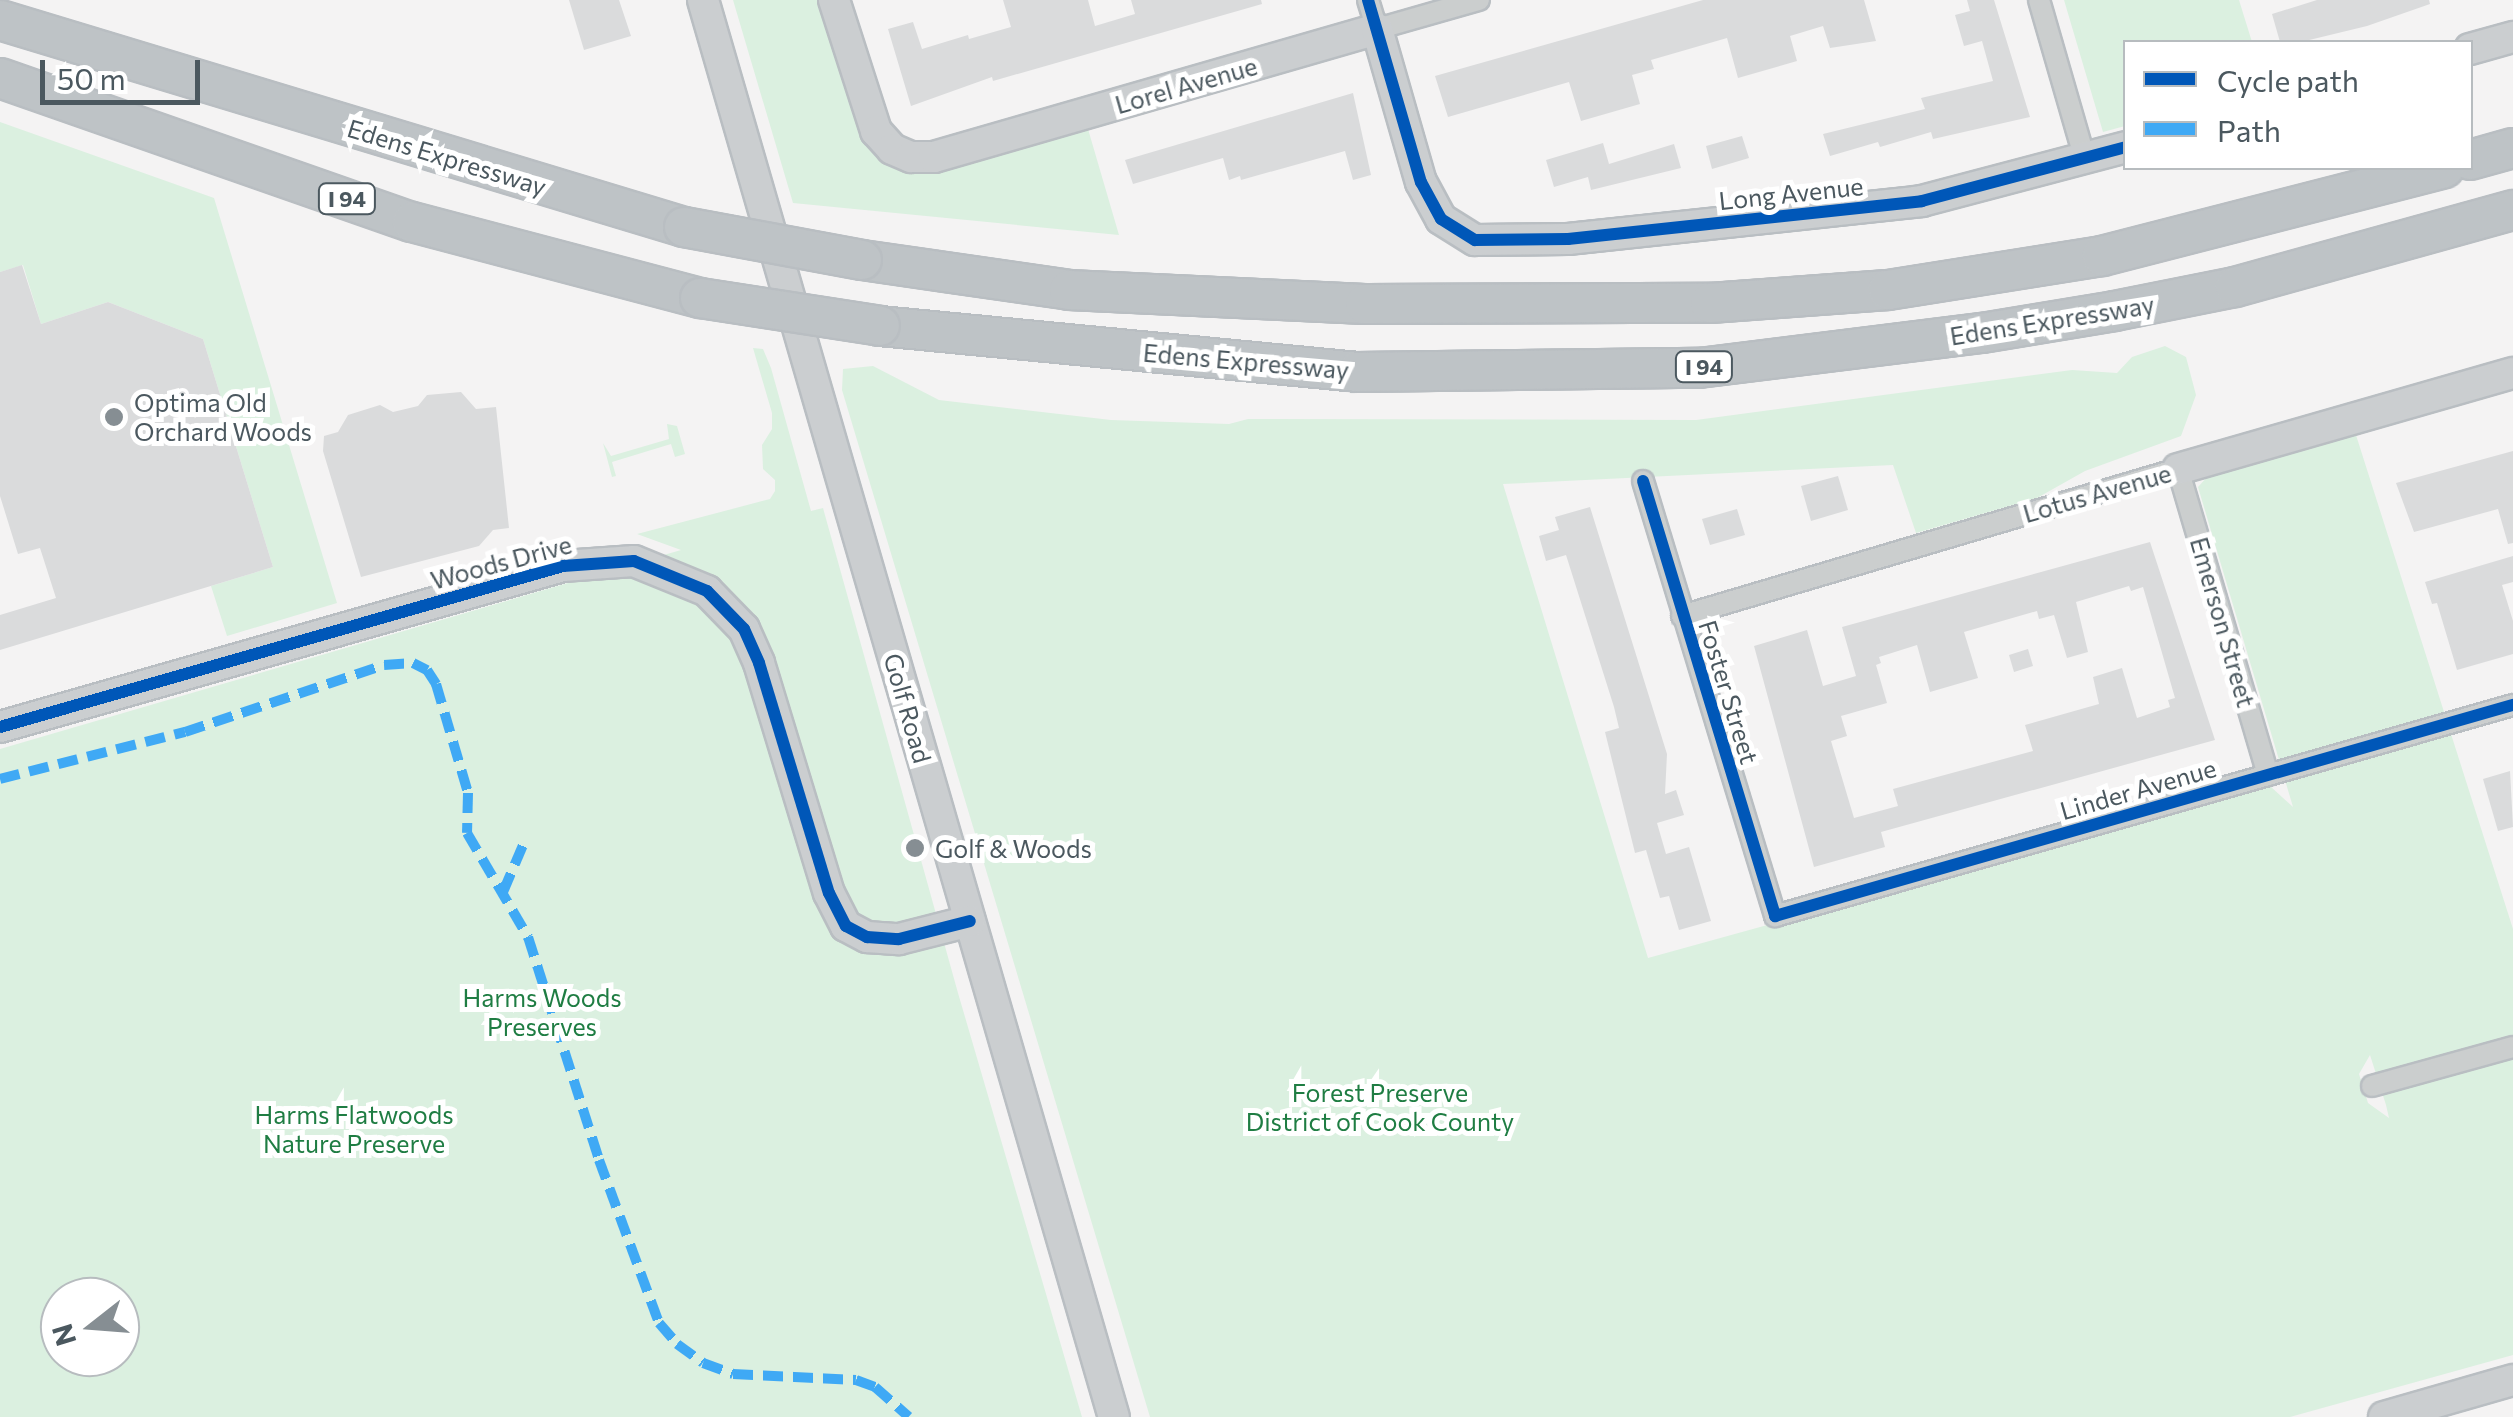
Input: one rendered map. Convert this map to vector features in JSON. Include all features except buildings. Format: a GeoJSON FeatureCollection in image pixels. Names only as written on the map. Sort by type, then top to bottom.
{"type":"FeatureCollection","features":[{"type":"Feature","properties":{"kind":"highway","name":"Edens Expressway"},"geometry":{"type":"LineString","coordinates":[[0,20],[684,227],[862,260],[1069,290],[1364,304],[1710,303],[1888,290],[2102,256],[2436,170]]}},
{"type":"Feature","properties":{"kind":"highway","name":"Edens Expressway"},"geometry":{"type":"LineString","coordinates":[[0,78],[412,222],[700,298],[880,326],[1356,372],[1699,368],[1982,334],[2235,287],[2513,210]]}},
{"type":"Feature","properties":{"kind":"highway"},"geometry":{"type":"LineString","coordinates":[[2473,159],[2513,148]]}},
{"type":"Feature","properties":{"kind":"street","name":"Golf Road"},"geometry":{"type":"LineString","coordinates":[[703,0],[1114,1417]]}},
{"type":"Feature","properties":{"kind":"street","name":"Lorel Avenue"},"geometry":{"type":"LineString","coordinates":[[834,0],[876,131],[892,148],[911,157],[934,158],[1372,15],[1479,0]]}},
{"type":"Feature","properties":{"kind":"street"},"geometry":{"type":"LineString","coordinates":[[2039,0],[2085,158]]}},
{"type":"Feature","properties":{"kind":"street","name":"Long Avenue"},"geometry":{"type":"LineString","coordinates":[[1372,15],[1422,182],[1441,219],[1456,232],[1475,240],[1568,239],[1922,201],[2123,148]]}},
{"type":"Feature","properties":{"kind":"street"},"geometry":{"type":"LineString","coordinates":[[2473,48],[2513,36]]}},
{"type":"Feature","properties":{"kind":"street","name":"Lotus Avenue"},"geometry":{"type":"LineString","coordinates":[[1682,616],[2513,373]]}},
{"type":"Feature","properties":{"kind":"street","name":"Emerson Street"},"geometry":{"type":"LineString","coordinates":[[2178,469],[2268,775]]}},
{"type":"Feature","properties":{"kind":"street","name":"Foster Street"},"geometry":{"type":"LineString","coordinates":[[1643,481],[1775,916]]}},
{"type":"Feature","properties":{"kind":"street","name":"Woods Drive"},"geometry":{"type":"LineString","coordinates":[[0,727],[562,566],[634,561],[707,590],[744,629],[759,663],[830,893],[846,926],[867,937],[899,939],[970,921]]}},
{"type":"Feature","properties":{"kind":"street","name":"Linder Avenue"},"geometry":{"type":"LineString","coordinates":[[1775,916],[2513,705]]}},
{"type":"Feature","properties":{"kind":"street"},"geometry":{"type":"LineString","coordinates":[[2372,1086],[2513,1046]]}},
{"type":"Feature","properties":{"kind":"street"},"geometry":{"type":"LineString","coordinates":[[2384,1417],[2513,1380]]}},
{"type":"Feature","properties":{"kind":"green space"},"geometry":{"type":"Polygon","coordinates":[[[733,0],[820,0],[856,110],[923,170],[1088,129],[1119,235],[793,203],[733,0]]]}},
{"type":"Feature","properties":{"kind":"green space"},"geometry":{"type":"Polygon","coordinates":[[[2064,0],[2239,0],[2251,40],[2123,40],[2123,127],[2103,132],[2064,0]]]}},
{"type":"Feature","properties":{"kind":"green space"},"geometry":{"type":"Polygon","coordinates":[[[0,122],[214,198],[337,603],[227,636],[211,586],[273,567],[203,339],[108,302],[41,324],[23,265],[0,272],[0,122]]]}},
{"type":"Feature","properties":{"kind":"green space","name":"Forest Preserve District of Cook County"},"geometry":{"type":"Polygon","coordinates":[[[2165,346],[2186,357],[2196,395],[2181,436],[2085,471],[2037,498],[1916,533],[1893,465],[1503,484],[1648,958],[2270,786],[2293,807],[2198,487],[2208,476],[2356,435],[2513,929],[2513,1355],[2290,1417],[1150,1417],[842,390],[843,369],[873,366],[939,400],[1111,420],[1229,424],[1248,419],[1696,420],[2072,370],[2117,373],[2132,357],[2165,346]],[[2370,1055],[2359,1074],[2368,1103],[2389,1118],[2370,1055]]]}},
{"type":"Feature","properties":{"kind":"green space","name":"Harms Woods Preserves"},"geometry":{"type":"Polygon","coordinates":[[[753,348],[763,349],[771,368],[811,511],[823,508],[958,993],[1082,1417],[0,1417],[0,749],[681,550],[637,534],[770,499],[775,480],[763,469],[762,445],[772,429],[772,413],[753,348]]]}},
{"type":"Feature","properties":{"kind":"green space"},"geometry":{"type":"Polygon","coordinates":[[[667,424],[677,426],[685,454],[675,457],[671,444],[612,462],[616,476],[612,477],[603,443],[611,456],[669,439],[667,424]]]}},
{"type":"Feature","properties":{"kind":"marked path"},"geometry":{"type":"LineString","coordinates":[[0,779],[185,732],[384,665],[413,663],[427,670],[436,684],[468,793],[467,833],[528,937],[599,1160],[659,1323],[677,1344],[703,1363],[733,1374],[856,1380],[875,1387],[909,1417]]}},
{"type":"Feature","properties":{"kind":"marked path"},"geometry":{"type":"LineString","coordinates":[[503,892],[523,845]]}},
{"type":"Feature","properties":{"kind":"cycle path"},"geometry":{"type":"LineString","coordinates":[[1368,0],[1421,182],[1441,219],[1475,240],[1568,239],[1922,201],[2123,148]]}},
{"type":"Feature","properties":{"kind":"cycle path"},"geometry":{"type":"LineString","coordinates":[[1643,481],[1775,916],[2513,705]]}},
{"type":"Feature","properties":{"kind":"cycle path"},"geometry":{"type":"LineString","coordinates":[[0,727],[563,566],[634,561],[707,591],[744,629],[759,663],[829,893],[846,926],[867,937],[899,939],[970,921]]}},
{"type":"Feature","properties":{"kind":"place","name":"Optima Old Orchard Woods"},"geometry":{"type":"Point","coordinates":[114,417]}},
{"type":"Feature","properties":{"kind":"place","name":"Golf & Woods"},"geometry":{"type":"Point","coordinates":[915,848]}},
{"type":"Feature","properties":{"kind":"park label","name":"Harms Flatwoods Nature Preserve"},"geometry":{"type":"Point","coordinates":[354,1130]}}]}
